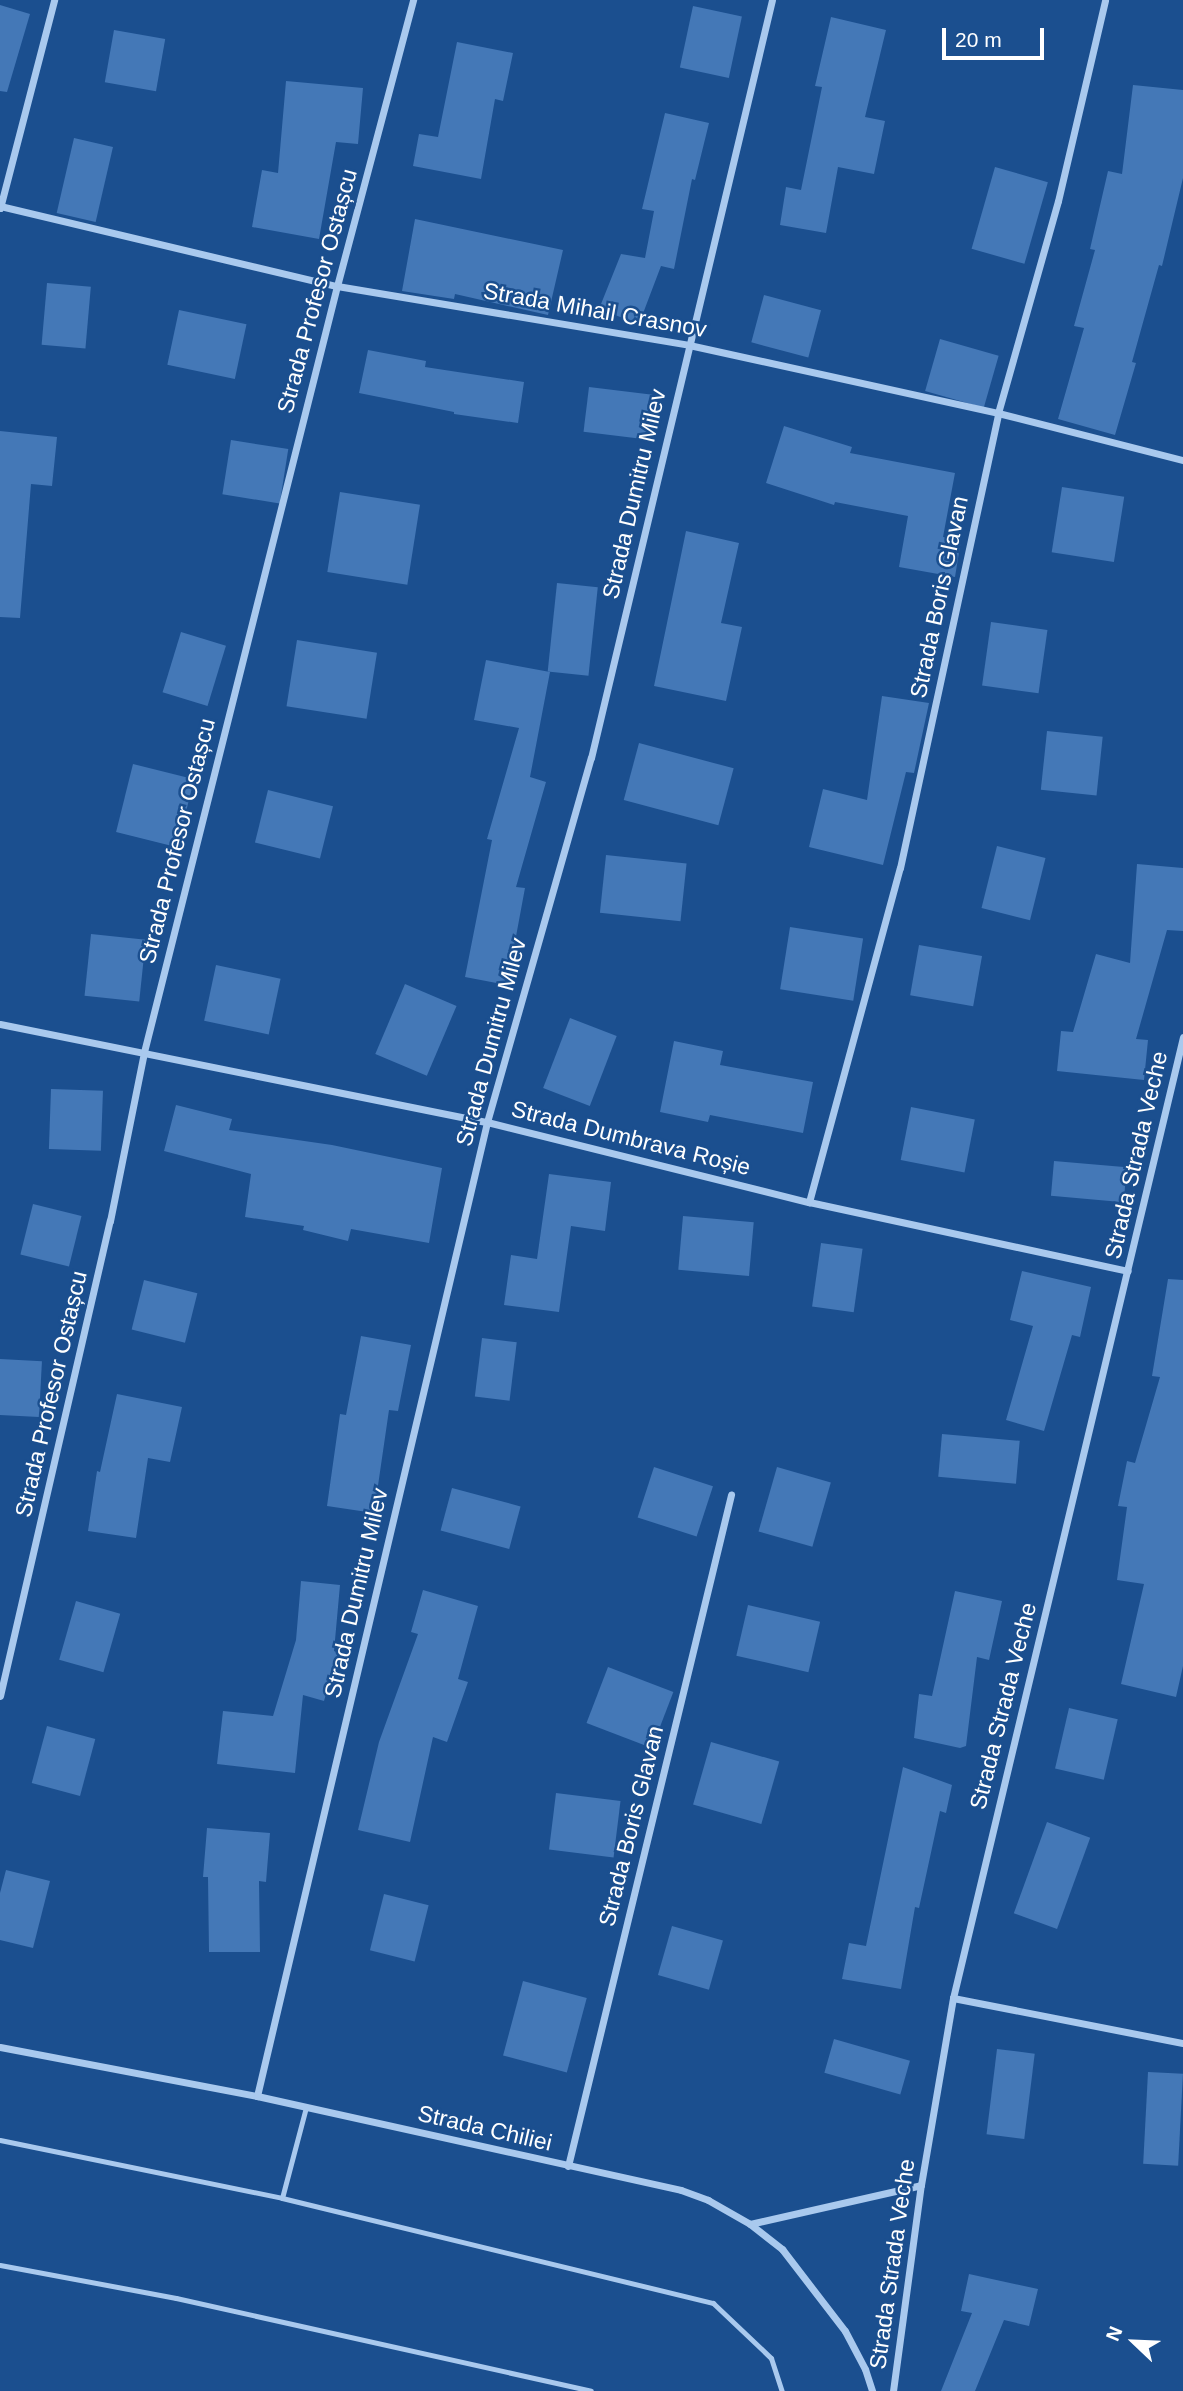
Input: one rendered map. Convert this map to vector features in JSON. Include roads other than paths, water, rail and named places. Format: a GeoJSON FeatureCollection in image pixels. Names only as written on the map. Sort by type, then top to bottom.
{"type":"FeatureCollection","features":[{"type":"Feature","properties":{"kind":"street"},"geometry":{"type":"LineString","coordinates":[[0,206],[54,0]]}},
{"type":"Feature","properties":{"kind":"street","name":"Strada Profesor Ostașcu"},"geometry":{"type":"LineString","coordinates":[[0,1696],[110,1222],[144,1052],[337,286],[414,0]]}},
{"type":"Feature","properties":{"kind":"street","name":"Strada Dumitru Milev"},"geometry":{"type":"LineString","coordinates":[[257,2096],[487,1122],[591,758],[772,0]]}},
{"type":"Feature","properties":{"kind":"street","name":"Strada Boris Glavan"},"geometry":{"type":"LineString","coordinates":[[809,1202],[900,868],[998,414],[1058,201],[1104,0]]}},
{"type":"Feature","properties":{"kind":"street","name":"Strada Mihail Crasnov"},"geometry":{"type":"LineString","coordinates":[[0,206],[337,286],[689,345],[998,414],[1183,460]]}},
{"type":"Feature","properties":{"kind":"street","name":"Strada Dumbrava Roșie"},"geometry":{"type":"LineString","coordinates":[[0,1024],[487,1122],[809,1202],[1128,1271]]}},
{"type":"Feature","properties":{"kind":"street","name":"Strada Strada Veche"},"geometry":{"type":"LineString","coordinates":[[894,2391],[921,2185],[953,1998],[1183,1037]]}},
{"type":"Feature","properties":{"kind":"street","name":"Strada Boris Glavan"},"geometry":{"type":"LineString","coordinates":[[568,2166],[731,1495]]}},
{"type":"Feature","properties":{"kind":"street"},"geometry":{"type":"LineString","coordinates":[[953,1998],[1183,2043]]}},
{"type":"Feature","properties":{"kind":"street","name":"Strada Chiliei"},"geometry":{"type":"LineString","coordinates":[[0,2047],[257,2096],[681,2190],[708,2200],[750,2224],[782,2249],[845,2331],[865,2369],[872,2391]]}},
{"type":"Feature","properties":{"kind":"street"},"geometry":{"type":"LineString","coordinates":[[750,2224],[921,2185]]}},
{"type":"Feature","properties":{"kind":"lane"},"geometry":{"type":"LineString","coordinates":[[282,2198],[306,2108]]}},
{"type":"Feature","properties":{"kind":"lane"},"geometry":{"type":"LineString","coordinates":[[0,2140],[282,2198],[713,2302],[771,2358],[782,2391]]}},
{"type":"Feature","properties":{"kind":"lane"},"geometry":{"type":"LineString","coordinates":[[0,2265],[176,2298],[591,2391]]}}]}
